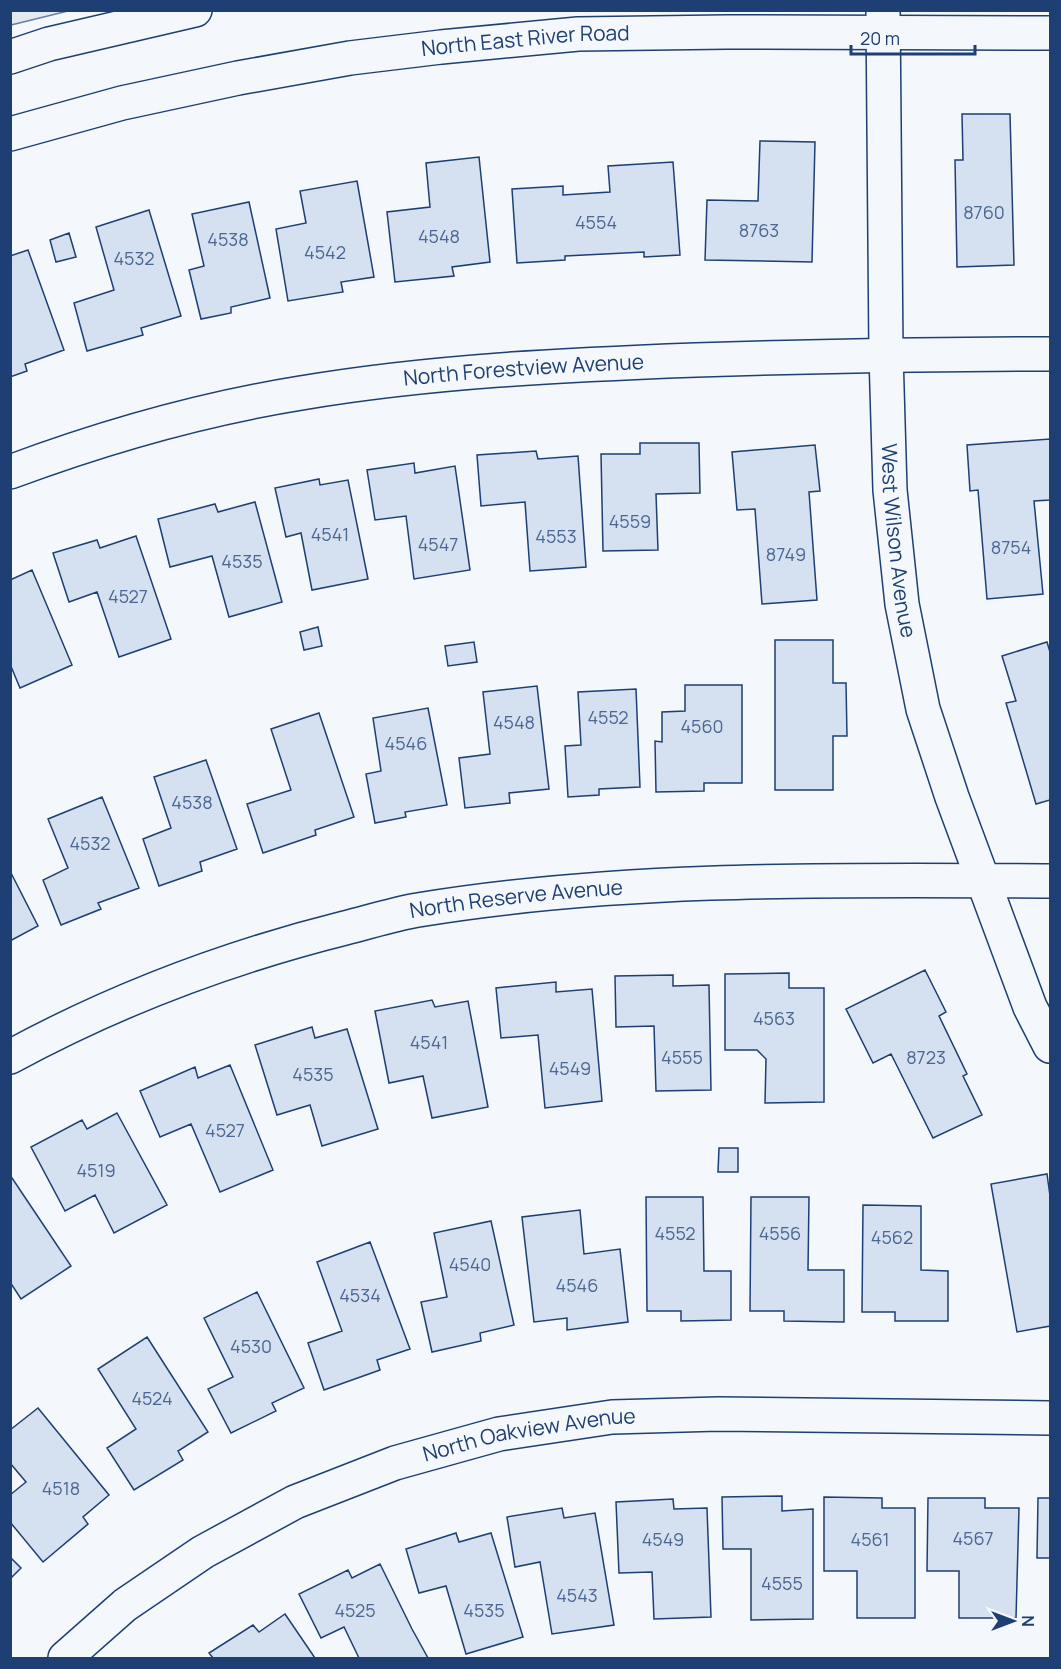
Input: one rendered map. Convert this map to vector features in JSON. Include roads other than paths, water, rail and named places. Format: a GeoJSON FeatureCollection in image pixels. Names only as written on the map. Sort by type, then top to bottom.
{"type":"FeatureCollection","features":[{"type":"Feature","properties":{"kind":"street"},"geometry":{"type":"LineString","coordinates":[[10,57],[49,45],[195,10]]}},
{"type":"Feature","properties":{"kind":"street","name":"North East River Road"},"geometry":{"type":"LineString","coordinates":[[10,134],[122,103],[238,78],[350,58],[441,46],[578,34],[883,21],[1050,33]]}},
{"type":"Feature","properties":{"kind":"street","name":"West Wilson Avenue"},"geometry":{"type":"LineString","coordinates":[[883,21],[886,354],[890,490],[902,604],[923,709],[1030,1007],[1050,1046]]}},
{"type":"Feature","properties":{"kind":"street","name":"North Forestview Avenue"},"geometry":{"type":"LineString","coordinates":[[10,472],[78,446],[178,419],[300,393],[410,378],[516,368],[886,354],[1050,354]]}},
{"type":"Feature","properties":{"kind":"street","name":"North Reserve Avenue"},"geometry":{"type":"LineString","coordinates":[[10,1057],[61,1029],[204,970],[301,939],[416,911],[536,894],[709,883],[1050,881]]}},
{"type":"Feature","properties":{"kind":"street","name":"North Oakview Avenue"},"geometry":{"type":"LineString","coordinates":[[65,1659],[125,1605],[203,1552],[295,1502],[394,1463],[499,1434],[612,1417],[718,1414],[1050,1418]]}}]}
